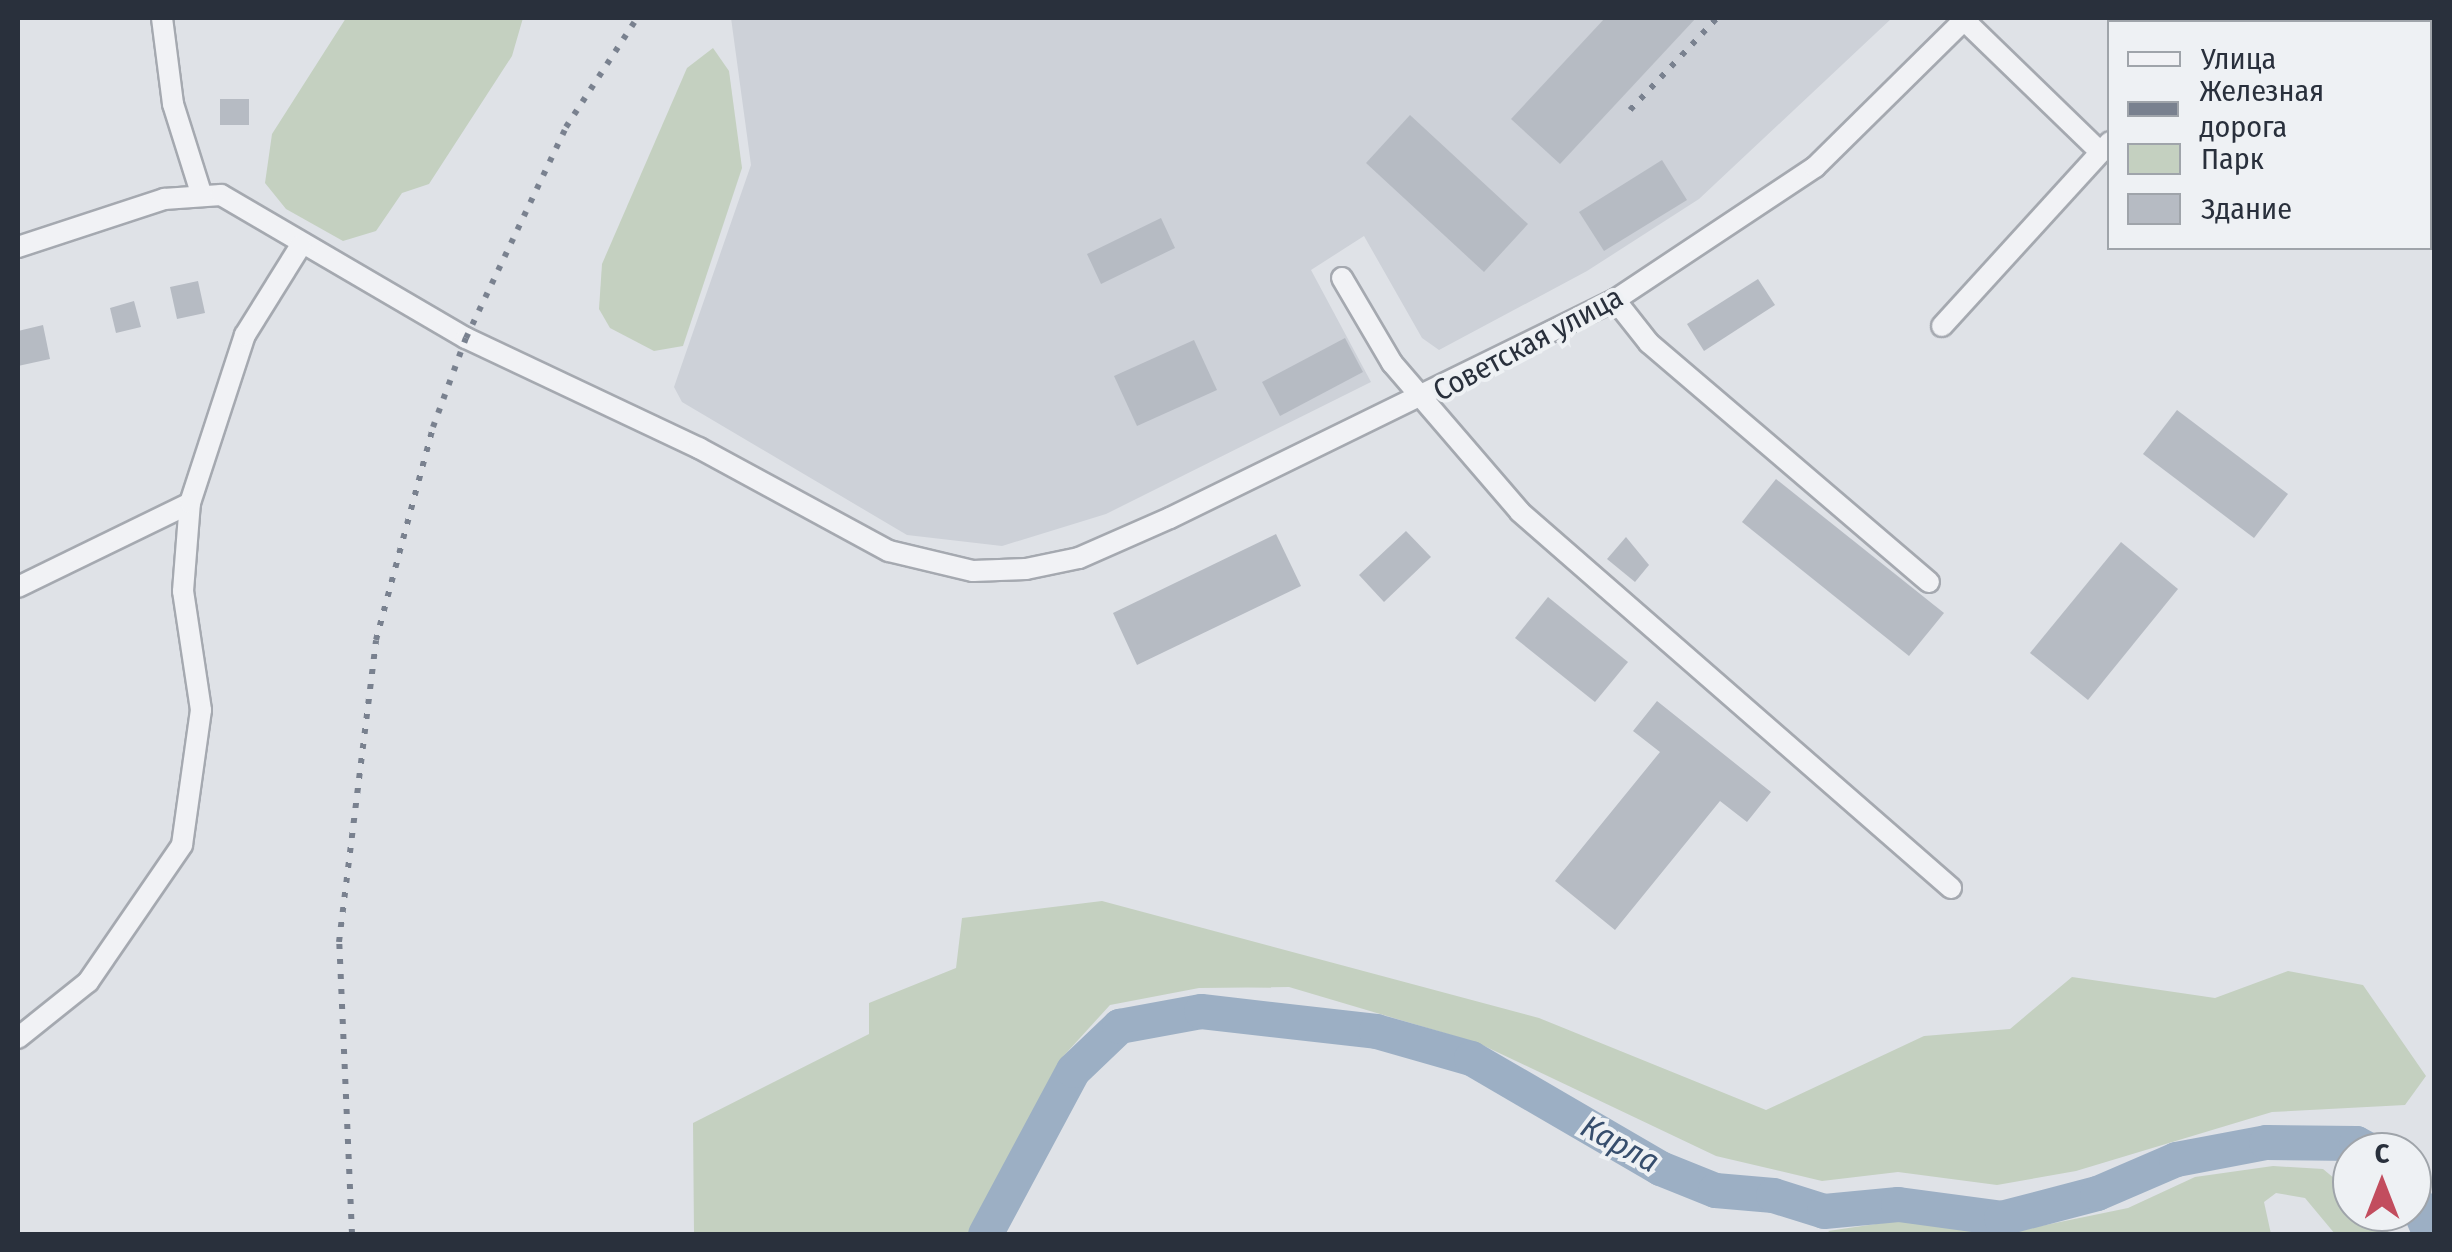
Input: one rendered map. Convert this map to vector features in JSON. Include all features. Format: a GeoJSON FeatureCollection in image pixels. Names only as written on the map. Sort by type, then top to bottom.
{"type":"FeatureCollection","features":[{"type":"Feature","properties":{"kind":"street"},"geometry":{"type":"LineString","coordinates":[[18,247],[201,193],[172,104],[162,18]]}},
{"type":"Feature","properties":{"kind":"street"},"geometry":{"type":"LineString","coordinates":[[1942,326],[2105,147],[1965,19]]}},
{"type":"Feature","properties":{"kind":"street","name":"Советская улица"},"geometry":{"type":"LineString","coordinates":[[201,193],[246,206],[301,245],[466,338],[699,448],[889,551],[973,571],[1026,569],[1078,558],[1428,397],[1615,300],[1815,167],[1965,19]]}},
{"type":"Feature","properties":{"kind":"street"},"geometry":{"type":"LineString","coordinates":[[18,1038],[88,982],[182,845],[201,710],[183,591],[190,503],[245,334],[301,245]]}},
{"type":"Feature","properties":{"kind":"street"},"geometry":{"type":"LineString","coordinates":[[1342,278],[1392,363],[1428,397],[1520,512],[1952,888]]}},
{"type":"Feature","properties":{"kind":"street"},"geometry":{"type":"LineString","coordinates":[[1615,300],[1649,344],[1930,582]]}},
{"type":"Feature","properties":{"kind":"street"},"geometry":{"type":"LineString","coordinates":[[18,587],[190,503]]}},
{"type":"Feature","properties":{"kind":"shaded area"},"geometry":{"type":"Polygon","coordinates":[[[731,18],[1892,18],[1699,199],[1587,271],[1439,350],[1422,338],[1364,236],[1311,270],[1371,382],[1106,514],[1002,546],[907,535],[682,402],[674,387],[751,165],[731,18]]]}},
{"type":"Feature","properties":{"kind":"green space"},"geometry":{"type":"Polygon","coordinates":[[[346,18],[523,18],[512,56],[429,184],[402,193],[376,231],[343,241],[286,209],[265,183],[272,134],[346,18]]]}},
{"type":"Feature","properties":{"kind":"green space"},"geometry":{"type":"Polygon","coordinates":[[[713,48],[729,71],[742,168],[683,346],[654,351],[610,328],[599,309],[602,264],[687,68],[713,48]]]}},
{"type":"Feature","properties":{"kind":"green space"},"geometry":{"type":"Polygon","coordinates":[[[1102,901],[1539,1018],[1766,1110],[1924,1036],[2010,1029],[2072,977],[2215,998],[2288,971],[2363,985],[2426,1076],[2405,1105],[2272,1112],[2076,1171],[1997,1185],[1898,1172],[1822,1181],[1716,1156],[1478,1043],[1289,987],[1199,988],[1110,1005],[1059,1061],[989,1209],[967,1234],[694,1234],[693,1123],[869,1034],[869,1003],[956,968],[962,918],[1102,901]]]}},
{"type":"Feature","properties":{"kind":"green space"},"geometry":{"type":"Polygon","coordinates":[[[2273,1166],[2323,1169],[2332,1176],[2332,1230],[2305,1198],[2276,1193],[2264,1202],[2271,1234],[1833,1234],[1828,1231],[1910,1219],[2006,1233],[2128,1208],[2195,1177],[2273,1166]]]}},
{"type":"Feature","properties":{"kind":"green space"},"geometry":{"type":"Polygon","coordinates":[[[2333,1232],[2390,1234],[2335,1234],[2333,1232]]]}},
{"type":"Feature","properties":{"kind":"building"},"geometry":{"type":"Polygon","coordinates":[[[1605,18],[1696,18],[1560,164],[1511,119],[1605,18]]]}},
{"type":"Feature","properties":{"kind":"building"},"geometry":{"type":"Polygon","coordinates":[[[220,99],[249,99],[249,125],[220,125],[220,99]]]}},
{"type":"Feature","properties":{"kind":"building"},"geometry":{"type":"Polygon","coordinates":[[[1410,115],[1528,224],[1484,272],[1366,163],[1410,115]]]}},
{"type":"Feature","properties":{"kind":"building"},"geometry":{"type":"Polygon","coordinates":[[[1662,160],[1687,200],[1604,251],[1579,212],[1662,160]]]}},
{"type":"Feature","properties":{"kind":"building"},"geometry":{"type":"Polygon","coordinates":[[[1161,218],[1175,248],[1101,284],[1087,254],[1161,218]]]}},
{"type":"Feature","properties":{"kind":"building"},"geometry":{"type":"Polygon","coordinates":[[[1758,279],[1775,305],[1704,351],[1687,324],[1758,279]]]}},
{"type":"Feature","properties":{"kind":"building"},"geometry":{"type":"Polygon","coordinates":[[[198,281],[205,313],[177,319],[170,287],[198,281]]]}},
{"type":"Feature","properties":{"kind":"building"},"geometry":{"type":"Polygon","coordinates":[[[134,301],[141,327],[116,333],[110,308],[134,301]]]}},
{"type":"Feature","properties":{"kind":"building"},"geometry":{"type":"Polygon","coordinates":[[[43,325],[50,359],[18,366],[18,331],[43,325]]]}},
{"type":"Feature","properties":{"kind":"building"},"geometry":{"type":"Polygon","coordinates":[[[1345,338],[1363,372],[1280,416],[1262,382],[1345,338]]]}},
{"type":"Feature","properties":{"kind":"building"},"geometry":{"type":"Polygon","coordinates":[[[1194,340],[1217,390],[1137,426],[1114,376],[1194,340]]]}},
{"type":"Feature","properties":{"kind":"building"},"geometry":{"type":"Polygon","coordinates":[[[2177,410],[2288,494],[2254,538],[2143,454],[2177,410]]]}},
{"type":"Feature","properties":{"kind":"building"},"geometry":{"type":"Polygon","coordinates":[[[1776,479],[1944,613],[1909,656],[1742,522],[1776,479]]]}},
{"type":"Feature","properties":{"kind":"building"},"geometry":{"type":"Polygon","coordinates":[[[1406,531],[1431,557],[1384,602],[1359,575],[1406,531]]]}},
{"type":"Feature","properties":{"kind":"building"},"geometry":{"type":"Polygon","coordinates":[[[1276,534],[1301,586],[1137,665],[1113,613],[1276,534]]]}},
{"type":"Feature","properties":{"kind":"building"},"geometry":{"type":"Polygon","coordinates":[[[1626,537],[1649,565],[1635,582],[1607,559],[1626,537]]]}},
{"type":"Feature","properties":{"kind":"building"},"geometry":{"type":"Polygon","coordinates":[[[2121,542],[2178,589],[2088,700],[2030,653],[2121,542]]]}},
{"type":"Feature","properties":{"kind":"building"},"geometry":{"type":"Polygon","coordinates":[[[1548,597],[1628,662],[1595,702],[1515,638],[1548,597]]]}},
{"type":"Feature","properties":{"kind":"building"},"geometry":{"type":"Polygon","coordinates":[[[1657,701],[1771,792],[1747,822],[1720,801],[1615,930],[1555,881],[1660,752],[1633,731],[1657,701]]]}},
{"type":"Feature","properties":{"kind":"waterway","name":"Карла"},"geometry":{"type":"LineString","coordinates":[[985,1234],[1073,1070],[1119,1026],[1201,1011],[1376,1031],[1471,1058],[1660,1168],[1715,1190],[1773,1195],[1824,1211],[1898,1204],[2001,1218],[2097,1193],[2176,1159],[2266,1142],[2332,1143]]}},
{"type":"Feature","properties":{"kind":"railway"},"geometry":{"type":"LineString","coordinates":[[352,1234],[339,942],[376,640],[433,427],[466,338],[566,127],[637,18]]}},
{"type":"Feature","properties":{"kind":"railway"},"geometry":{"type":"LineString","coordinates":[[1630,110],[1717,18]]}}]}
